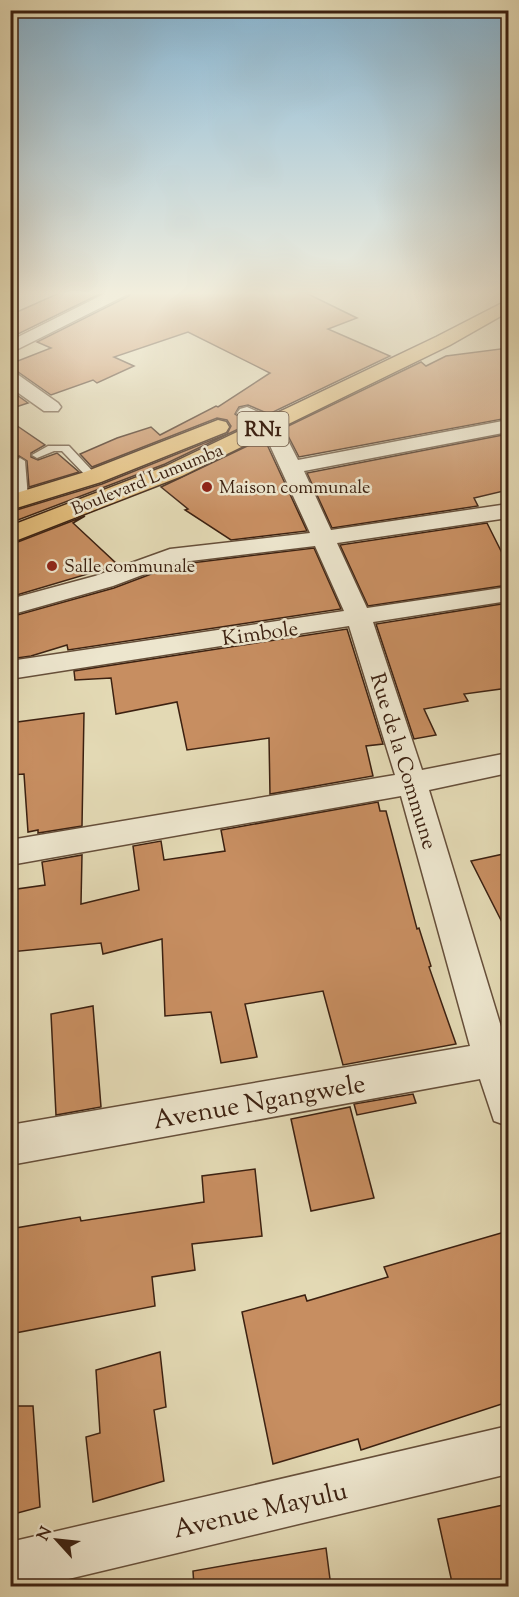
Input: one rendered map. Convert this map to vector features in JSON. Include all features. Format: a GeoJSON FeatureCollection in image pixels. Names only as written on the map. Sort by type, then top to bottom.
{"type":"FeatureCollection","features":[{"type":"Feature","properties":{"kind":"highway","name":"Boulevard Lumumba"},"geometry":{"type":"LineString","coordinates":[[17,501],[93,477],[210,431],[349,366]]}},
{"type":"Feature","properties":{"kind":"highway","name":"Boulevard Lumumba"},"geometry":{"type":"LineString","coordinates":[[10,536],[174,471],[393,366]]}},
{"type":"Feature","properties":{"kind":"street"},"geometry":{"type":"LineString","coordinates":[[10,378],[51,407]]}},
{"type":"Feature","properties":{"kind":"street"},"geometry":{"type":"LineString","coordinates":[[248,413],[271,425]]}},
{"type":"Feature","properties":{"kind":"street","name":"Rue de la Commune"},"geometry":{"type":"LineString","coordinates":[[271,425],[325,538],[359,618],[500,1058],[508,1108]]}},
{"type":"Feature","properties":{"kind":"street"},"geometry":{"type":"LineString","coordinates":[[292,467],[508,426]]}},
{"type":"Feature","properties":{"kind":"street"},"geometry":{"type":"LineString","coordinates":[[10,607],[104,581],[170,556],[325,538],[508,511]]}},
{"type":"Feature","properties":{"kind":"street","name":"Kimbole"},"geometry":{"type":"LineString","coordinates":[[10,670],[508,594]]}},
{"type":"Feature","properties":{"kind":"street"},"geometry":{"type":"LineString","coordinates":[[10,853],[412,783],[508,763]]}},
{"type":"Feature","properties":{"kind":"street","name":"Avenue Ngangwele"},"geometry":{"type":"LineString","coordinates":[[10,1145],[500,1058]]}},
{"type":"Feature","properties":{"kind":"street","name":"Avenue Mayulu"},"geometry":{"type":"LineString","coordinates":[[10,1568],[508,1450]]}},
{"type":"Feature","properties":{"kind":"lane"},"geometry":{"type":"LineString","coordinates":[[37,454],[52,448],[65,448],[93,477]]}},
{"type":"Feature","properties":{"kind":"lane"},"geometry":{"type":"LineString","coordinates":[[17,501],[20,461]]}},
{"type":"Feature","properties":{"kind":"building"},"geometry":{"type":"Polygon","coordinates":[[[10,366],[134,366],[97,383],[93,380],[51,395],[18,372],[10,371],[10,366]]]}},
{"type":"Feature","properties":{"kind":"building"},"geometry":{"type":"Polygon","coordinates":[[[255,366],[370,366],[269,414],[248,405],[239,407],[235,414],[249,424],[165,464],[10,523],[10,512],[102,484],[227,434],[231,426],[227,420],[217,418],[92,467],[80,454],[117,438],[151,427],[160,435],[218,407],[270,373],[255,366]]]}},
{"type":"Feature","properties":{"kind":"building"},"geometry":{"type":"Polygon","coordinates":[[[414,366],[508,366],[508,418],[299,457],[284,428],[414,366]]]}},
{"type":"Feature","properties":{"kind":"building"},"geometry":{"type":"Polygon","coordinates":[[[10,390],[28,403],[10,409],[10,390]]]}},
{"type":"Feature","properties":{"kind":"building"},"geometry":{"type":"Polygon","coordinates":[[[10,421],[45,445],[31,453],[31,457],[38,460],[57,453],[79,472],[29,487],[27,461],[19,456],[13,461],[15,491],[10,492],[10,421]]]}},
{"type":"Feature","properties":{"kind":"building"},"geometry":{"type":"Polygon","coordinates":[[[508,434],[508,490],[474,498],[478,506],[332,528],[307,473],[508,434]]]}},
{"type":"Feature","properties":{"kind":"building"},"geometry":{"type":"Polygon","coordinates":[[[264,438],[307,531],[231,540],[185,510],[188,509],[161,487],[264,438]]]}},
{"type":"Feature","properties":{"kind":"building"},"geometry":{"type":"Polygon","coordinates":[[[85,516],[73,523],[118,565],[10,597],[10,545],[85,516]]]}},
{"type":"Feature","properties":{"kind":"building"},"geometry":{"type":"Polygon","coordinates":[[[487,523],[508,565],[508,585],[368,606],[340,545],[487,523]]]}},
{"type":"Feature","properties":{"kind":"building"},"geometry":{"type":"Polygon","coordinates":[[[314,548],[341,609],[68,650],[67,645],[31,656],[10,659],[10,617],[114,588],[175,565],[314,548]]]}},
{"type":"Feature","properties":{"kind":"building"},"geometry":{"type":"Polygon","coordinates":[[[508,603],[508,688],[464,694],[468,701],[424,709],[436,735],[414,739],[376,624],[508,603]]]}},
{"type":"Feature","properties":{"kind":"building"},"geometry":{"type":"Polygon","coordinates":[[[347,629],[383,744],[366,746],[373,776],[270,794],[269,738],[187,750],[177,702],[116,714],[111,678],[75,680],[74,671],[347,629]]]}},
{"type":"Feature","properties":{"kind":"building"},"geometry":{"type":"Polygon","coordinates":[[[84,713],[82,826],[38,833],[38,830],[28,832],[24,774],[10,775],[10,723],[84,713]]]}},
{"type":"Feature","properties":{"kind":"building"},"geometry":{"type":"Polygon","coordinates":[[[378,802],[380,811],[386,811],[417,929],[419,928],[431,966],[429,967],[456,1044],[343,1065],[323,991],[245,1004],[257,1057],[221,1063],[211,1012],[165,1016],[162,939],[103,954],[101,943],[10,952],[10,890],[45,885],[42,862],[82,855],[81,904],[139,890],[133,846],[161,841],[164,860],[225,851],[221,830],[378,802]]]}},
{"type":"Feature","properties":{"kind":"building"},"geometry":{"type":"Polygon","coordinates":[[[508,853],[508,934],[471,861],[508,853]]]}},
{"type":"Feature","properties":{"kind":"building"},"geometry":{"type":"Polygon","coordinates":[[[93,1006],[101,1107],[56,1115],[51,1014],[93,1006]]]}},
{"type":"Feature","properties":{"kind":"building"},"geometry":{"type":"Polygon","coordinates":[[[413,1094],[416,1103],[357,1115],[354,1104],[413,1094]]]}},
{"type":"Feature","properties":{"kind":"building"},"geometry":{"type":"Polygon","coordinates":[[[350,1107],[374,1198],[311,1211],[291,1119],[350,1107]]]}},
{"type":"Feature","properties":{"kind":"building"},"geometry":{"type":"Polygon","coordinates":[[[255,1169],[262,1236],[192,1244],[195,1270],[152,1277],[155,1306],[10,1334],[10,1229],[80,1217],[81,1221],[204,1202],[202,1176],[255,1169]]]}},
{"type":"Feature","properties":{"kind":"building"},"geometry":{"type":"Polygon","coordinates":[[[508,1231],[508,1402],[361,1450],[358,1439],[273,1464],[242,1312],[305,1295],[307,1301],[388,1277],[384,1267],[508,1231]]]}},
{"type":"Feature","properties":{"kind":"building"},"geometry":{"type":"Polygon","coordinates":[[[160,1352],[166,1407],[154,1410],[164,1481],[93,1502],[86,1437],[100,1433],[96,1370],[160,1352]]]}},
{"type":"Feature","properties":{"kind":"building"},"geometry":{"type":"Polygon","coordinates":[[[10,1406],[33,1406],[40,1507],[10,1515],[10,1406]]]}},
{"type":"Feature","properties":{"kind":"building"},"geometry":{"type":"Polygon","coordinates":[[[508,1504],[508,1587],[453,1587],[438,1519],[508,1504]]]}},
{"type":"Feature","properties":{"kind":"building"},"geometry":{"type":"Polygon","coordinates":[[[326,1548],[331,1587],[194,1587],[193,1571],[326,1548]]]}},
{"type":"Feature","properties":{"kind":"place","name":"Maison communale"},"geometry":{"type":"Point","coordinates":[207,487]}},
{"type":"Feature","properties":{"kind":"place","name":"Salle communale"},"geometry":{"type":"Point","coordinates":[52,566]}}]}
